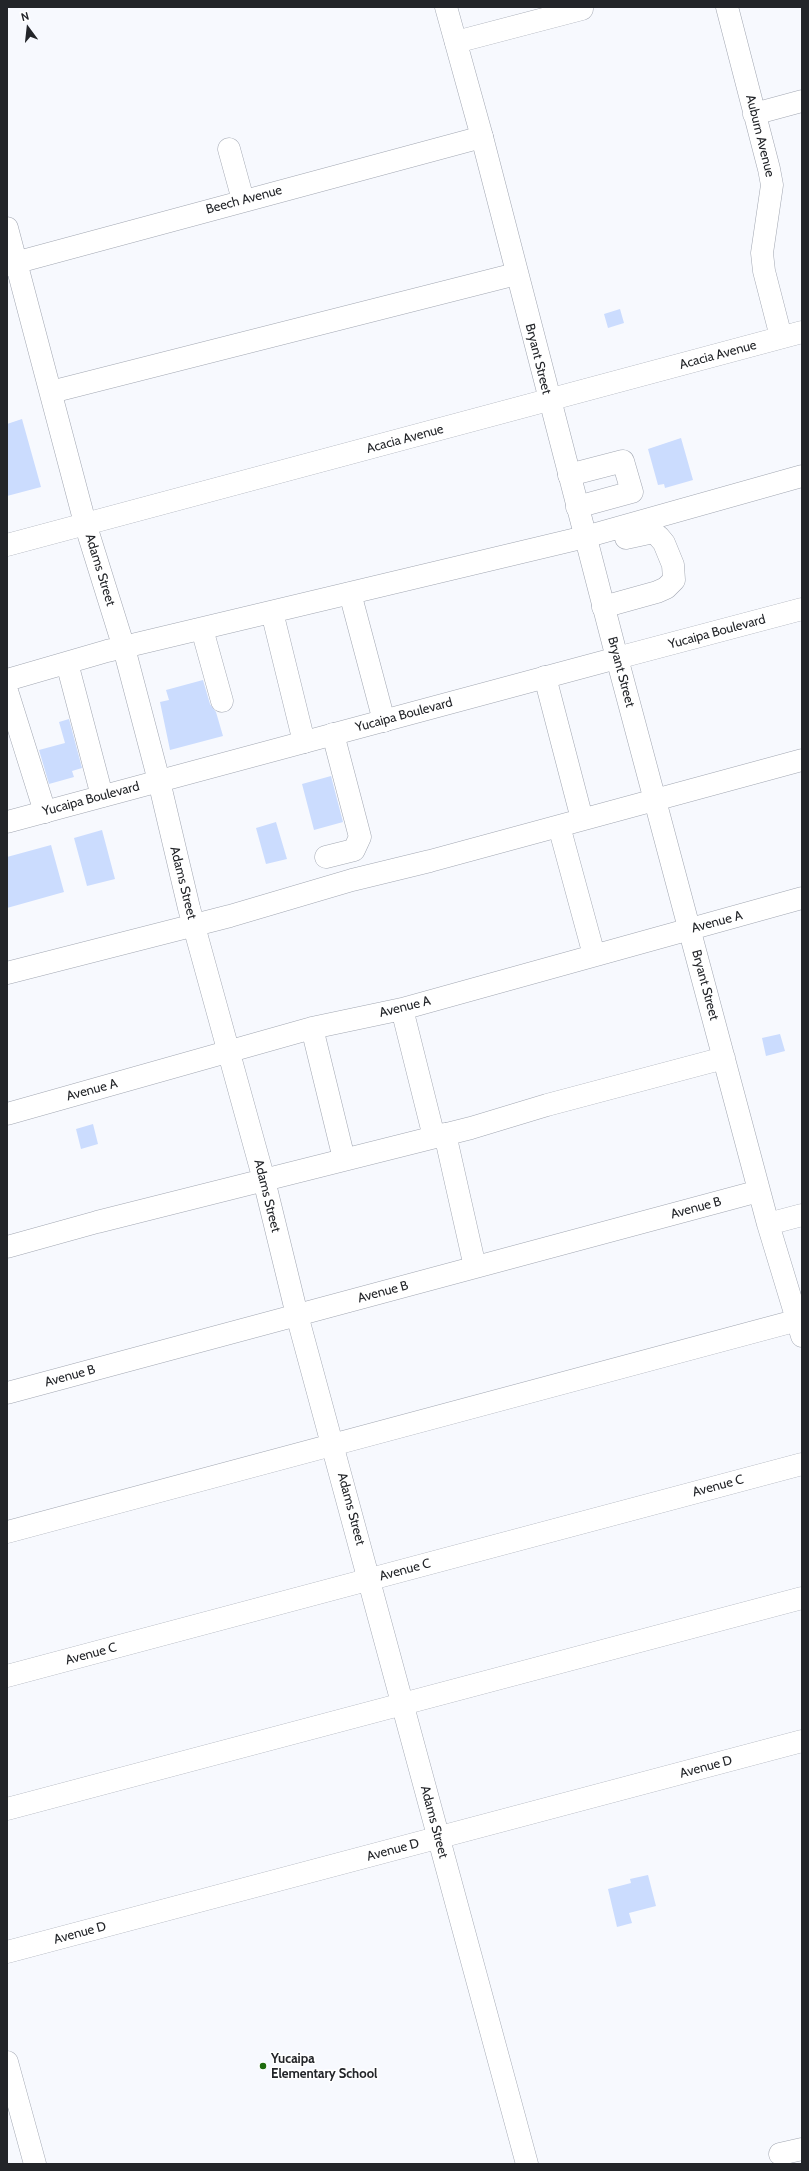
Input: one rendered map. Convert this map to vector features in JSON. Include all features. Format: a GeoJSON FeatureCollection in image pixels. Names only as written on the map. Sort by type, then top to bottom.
{"type":"FeatureCollection","features":[{"type":"Feature","properties":{"kind":"street","name":"Bryant Street"},"geometry":{"type":"LineString","coordinates":[[446,7],[482,137],[586,542],[759,1191],[800,1328]]}},
{"type":"Feature","properties":{"kind":"street","name":"Auburn Avenue"},"geometry":{"type":"LineString","coordinates":[[727,7],[772,185],[762,253],[764,271],[781,337]]}},
{"type":"Feature","properties":{"kind":"street"},"geometry":{"type":"LineString","coordinates":[[456,42],[582,9]]}},
{"type":"Feature","properties":{"kind":"street"},"geometry":{"type":"LineString","coordinates":[[754,114],[802,101]]}},
{"type":"Feature","properties":{"kind":"street","name":"Beech Avenue"},"geometry":{"type":"LineString","coordinates":[[12,264],[243,200],[482,137]]}},
{"type":"Feature","properties":{"kind":"street"},"geometry":{"type":"LineString","coordinates":[[229,149],[243,200]]}},
{"type":"Feature","properties":{"kind":"street","name":"Adams Street"},"geometry":{"type":"LineString","coordinates":[[7,228],[12,264],[51,392],[85,523],[124,648],[159,781],[193,924],[264,1180],[297,1314],[334,1444],[527,2164]]}},
{"type":"Feature","properties":{"kind":"street"},"geometry":{"type":"LineString","coordinates":[[51,392],[516,274]]}},
{"type":"Feature","properties":{"kind":"street","name":"Acacia Avenue"},"geometry":{"type":"LineString","coordinates":[[7,545],[802,332]]}},
{"type":"Feature","properties":{"kind":"street"},"geometry":{"type":"LineString","coordinates":[[569,475],[623,461],[632,492],[577,507]]}},
{"type":"Feature","properties":{"kind":"street"},"geometry":{"type":"LineString","coordinates":[[586,542],[802,476]]}},
{"type":"Feature","properties":{"kind":"street"},"geometry":{"type":"LineString","coordinates":[[7,680],[124,648],[350,593],[586,542],[654,533],[664,543],[673,565],[674,580],[666,588],[603,606]]}},
{"type":"Feature","properties":{"kind":"street"},"geometry":{"type":"LineString","coordinates":[[350,593],[384,721]]}},
{"type":"Feature","properties":{"kind":"street","name":"Yucaipa Boulevard"},"geometry":{"type":"LineString","coordinates":[[7,822],[802,609]]}},
{"type":"Feature","properties":{"kind":"street"},"geometry":{"type":"LineString","coordinates":[[272,612],[304,742]]}},
{"type":"Feature","properties":{"kind":"street"},"geometry":{"type":"LineString","coordinates":[[202,629],[222,701]]}},
{"type":"Feature","properties":{"kind":"street"},"geometry":{"type":"LineString","coordinates":[[67,663],[102,796]]}},
{"type":"Feature","properties":{"kind":"street"},"geometry":{"type":"LineString","coordinates":[[545,677],[582,819]]}},
{"type":"Feature","properties":{"kind":"street"},"geometry":{"type":"LineString","coordinates":[[7,691],[45,812]]}},
{"type":"Feature","properties":{"kind":"street"},"geometry":{"type":"LineString","coordinates":[[326,857],[354,850],[360,837],[333,734]]}},
{"type":"Feature","properties":{"kind":"street"},"geometry":{"type":"LineString","coordinates":[[7,973],[802,760]]}},
{"type":"Feature","properties":{"kind":"street"},"geometry":{"type":"LineString","coordinates":[[559,826],[594,955]]}},
{"type":"Feature","properties":{"kind":"street","name":"Avenue A"},"geometry":{"type":"LineString","coordinates":[[7,1114],[312,1028],[402,1008],[802,898]]}},
{"type":"Feature","properties":{"kind":"street"},"geometry":{"type":"LineString","coordinates":[[402,1008],[440,1136],[475,1267]]}},
{"type":"Feature","properties":{"kind":"street"},"geometry":{"type":"LineString","coordinates":[[312,1028],[344,1159]]}},
{"type":"Feature","properties":{"kind":"street"},"geometry":{"type":"LineString","coordinates":[[7,1247],[97,1222],[440,1136],[724,1058]]}},
{"type":"Feature","properties":{"kind":"street","name":"Avenue B"},"geometry":{"type":"LineString","coordinates":[[7,1393],[759,1191]]}},
{"type":"Feature","properties":{"kind":"street"},"geometry":{"type":"LineString","coordinates":[[768,1224],[802,1215]]}},
{"type":"Feature","properties":{"kind":"street"},"geometry":{"type":"LineString","coordinates":[[7,1532],[600,1374],[800,1328]]}},
{"type":"Feature","properties":{"kind":"street","name":"Avenue C"},"geometry":{"type":"LineString","coordinates":[[7,1676],[802,1464]]}},
{"type":"Feature","properties":{"kind":"street"},"geometry":{"type":"LineString","coordinates":[[7,1809],[802,1598]]}},
{"type":"Feature","properties":{"kind":"street","name":"Avenue D"},"geometry":{"type":"LineString","coordinates":[[7,1952],[802,1741]]}},
{"type":"Feature","properties":{"kind":"street"},"geometry":{"type":"LineString","coordinates":[[7,2062],[11,2091],[35,2164]]}},
{"type":"Feature","properties":{"kind":"street"},"geometry":{"type":"LineString","coordinates":[[780,2154],[802,2149]]}},
{"type":"Feature","properties":{"kind":"building"},"geometry":{"type":"Polygon","coordinates":[[[620,309],[624,323],[608,328],[604,314],[620,309]]]}},
{"type":"Feature","properties":{"kind":"building"},"geometry":{"type":"Polygon","coordinates":[[[22,419],[41,487],[7,496],[7,424],[22,419]]]}},
{"type":"Feature","properties":{"kind":"building"},"geometry":{"type":"Polygon","coordinates":[[[681,438],[693,480],[665,488],[664,484],[658,485],[648,449],[681,438]]]}},
{"type":"Feature","properties":{"kind":"building"},"geometry":{"type":"Polygon","coordinates":[[[203,680],[210,704],[216,712],[223,736],[170,750],[160,702],[169,700],[166,690],[203,680]]]}},
{"type":"Feature","properties":{"kind":"building"},"geometry":{"type":"Polygon","coordinates":[[[69,719],[82,768],[72,771],[74,777],[49,784],[39,750],[65,743],[59,722],[69,719]]]}},
{"type":"Feature","properties":{"kind":"building"},"geometry":{"type":"Polygon","coordinates":[[[331,776],[343,822],[314,830],[302,784],[331,776]]]}},
{"type":"Feature","properties":{"kind":"building"},"geometry":{"type":"Polygon","coordinates":[[[276,822],[287,859],[266,864],[256,828],[276,822]]]}},
{"type":"Feature","properties":{"kind":"building"},"geometry":{"type":"Polygon","coordinates":[[[102,830],[115,879],[87,886],[74,838],[102,830]]]}},
{"type":"Feature","properties":{"kind":"building"},"geometry":{"type":"Polygon","coordinates":[[[51,845],[64,892],[7,908],[7,857],[51,845]]]}},
{"type":"Feature","properties":{"kind":"building"},"geometry":{"type":"Polygon","coordinates":[[[780,1034],[785,1051],[766,1056],[762,1038],[780,1034]]]}},
{"type":"Feature","properties":{"kind":"building"},"geometry":{"type":"Polygon","coordinates":[[[93,1124],[98,1144],[81,1149],[76,1129],[93,1124]]]}},
{"type":"Feature","properties":{"kind":"building"},"geometry":{"type":"Polygon","coordinates":[[[648,1875],[656,1906],[629,1913],[632,1923],[617,1927],[608,1889],[631,1883],[630,1879],[648,1875]]]}},
{"type":"Feature","properties":{"kind":"place","name":"Yucaipa Elementary School"},"geometry":{"type":"Point","coordinates":[263,2066]}}]}
